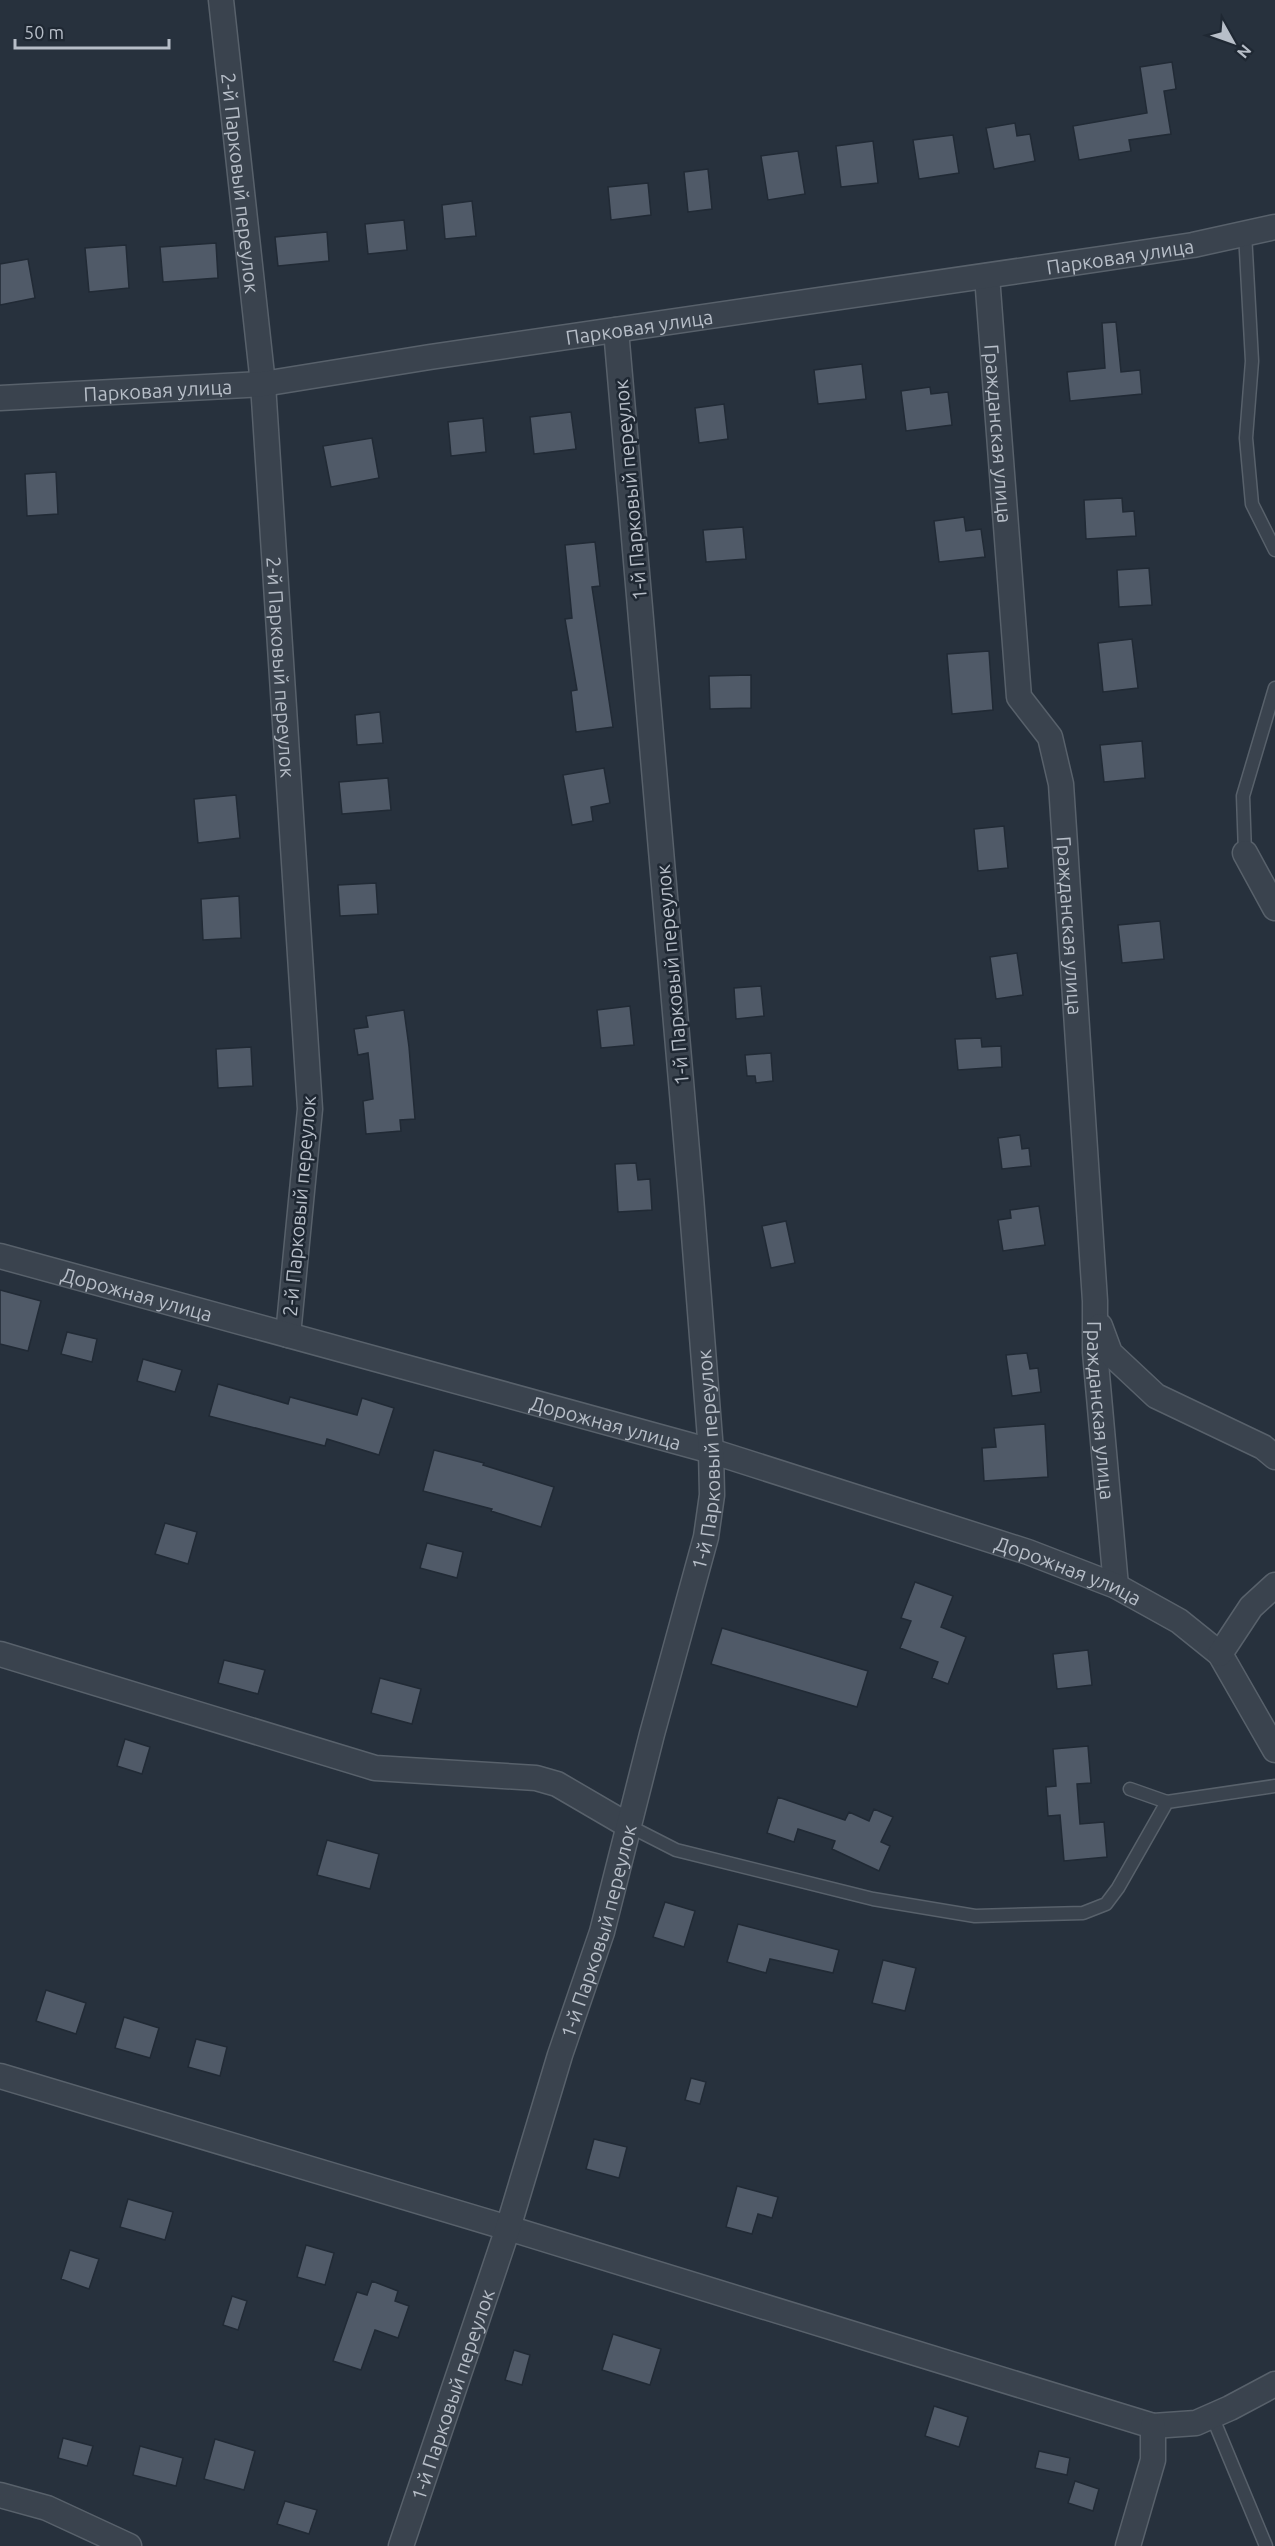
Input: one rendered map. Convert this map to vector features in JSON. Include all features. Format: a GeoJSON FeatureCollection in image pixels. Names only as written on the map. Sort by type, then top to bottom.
{"type":"FeatureCollection","features":[{"type":"Feature","properties":{"kind":"street","name":"2-й Парковый переулок"},"geometry":{"type":"LineString","coordinates":[[221,0],[263,384],[310,1109],[288,1335]]}},
{"type":"Feature","properties":{"kind":"street","name":"Парковая улица"},"geometry":{"type":"LineString","coordinates":[[0,398],[263,384],[1192,245],[1275,227]]}},
{"type":"Feature","properties":{"kind":"street","name":"Гражданская улица"},"geometry":{"type":"LineString","coordinates":[[987,276],[1019,697],[1050,737],[1060,784],[1095,1301],[1095,1352],[1116,1586]]}},
{"type":"Feature","properties":{"kind":"street","name":"1-й Парковый переулок"},"geometry":{"type":"LineString","coordinates":[[401,2546],[508,2228],[560,2055],[602,1932],[706,1537],[712,1495],[711,1451],[616,330]]}},
{"type":"Feature","properties":{"kind":"street"},"geometry":{"type":"LineString","coordinates":[[1245,854],[1275,908]]}},
{"type":"Feature","properties":{"kind":"street","name":"Дорожная улица"},"geometry":{"type":"LineString","coordinates":[[0,1256],[711,1451],[1028,1551],[1116,1586],[1179,1621],[1220,1654],[1275,1750]]}},
{"type":"Feature","properties":{"kind":"street"},"geometry":{"type":"LineString","coordinates":[[1095,1301],[1101,1330],[1110,1353],[1156,1396],[1263,1447],[1275,1457]]}},
{"type":"Feature","properties":{"kind":"street"},"geometry":{"type":"LineString","coordinates":[[1220,1654],[1251,1607],[1275,1585]]}},
{"type":"Feature","properties":{"kind":"street"},"geometry":{"type":"LineString","coordinates":[[0,1654],[375,1768],[536,1778],[557,1785],[629,1826]]}},
{"type":"Feature","properties":{"kind":"street"},"geometry":{"type":"LineString","coordinates":[[0,2076],[508,2228],[1153,2426],[1196,2422],[1275,2384]]}},
{"type":"Feature","properties":{"kind":"street"},"geometry":{"type":"LineString","coordinates":[[1128,2546],[1153,2460],[1153,2426]]}},
{"type":"Feature","properties":{"kind":"street"},"geometry":{"type":"LineString","coordinates":[[0,2495],[47,2508],[129,2546]]}},
{"type":"Feature","properties":{"kind":"lane"},"geometry":{"type":"LineString","coordinates":[[1245,233],[1252,361],[1246,438],[1251,504],[1275,550]]}},
{"type":"Feature","properties":{"kind":"lane"},"geometry":{"type":"LineString","coordinates":[[1245,854],[1243,796],[1275,688]]}},
{"type":"Feature","properties":{"kind":"lane"},"geometry":{"type":"LineString","coordinates":[[1130,1789],[1167,1802],[1275,1786]]}},
{"type":"Feature","properties":{"kind":"lane"},"geometry":{"type":"LineString","coordinates":[[629,1826],[676,1850],[873,1899],[975,1916],[1083,1913],[1106,1904],[1118,1888],[1167,1802]]}},
{"type":"Feature","properties":{"kind":"lane"},"geometry":{"type":"LineString","coordinates":[[1212,2416],[1266,2546]]}},
{"type":"Feature","properties":{"kind":"building"},"geometry":{"type":"Polygon","coordinates":[[[1172,62],[1176,89],[1164,91],[1171,134],[1129,140],[1131,151],[1079,160],[1073,126],[1147,113],[1140,67],[1172,62]]]}},
{"type":"Feature","properties":{"kind":"building"},"geometry":{"type":"Polygon","coordinates":[[[1015,123],[1017,136],[1030,134],[1035,161],[994,169],[986,128],[1015,123]]]}},
{"type":"Feature","properties":{"kind":"building"},"geometry":{"type":"Polygon","coordinates":[[[953,135],[959,173],[919,179],[913,140],[953,135]]]}},
{"type":"Feature","properties":{"kind":"building"},"geometry":{"type":"Polygon","coordinates":[[[873,141],[878,183],[841,187],[836,146],[873,141]]]}},
{"type":"Feature","properties":{"kind":"building"},"geometry":{"type":"Polygon","coordinates":[[[798,151],[805,194],[768,200],[761,156],[798,151]]]}},
{"type":"Feature","properties":{"kind":"building"},"geometry":{"type":"Polygon","coordinates":[[[708,169],[712,209],[688,212],[684,172],[708,169]]]}},
{"type":"Feature","properties":{"kind":"building"},"geometry":{"type":"Polygon","coordinates":[[[648,183],[651,215],[611,220],[608,187],[648,183]]]}},
{"type":"Feature","properties":{"kind":"building"},"geometry":{"type":"Polygon","coordinates":[[[472,201],[476,236],[445,239],[442,205],[472,201]]]}},
{"type":"Feature","properties":{"kind":"building"},"geometry":{"type":"Polygon","coordinates":[[[404,220],[407,250],[368,254],[365,224],[404,220]]]}},
{"type":"Feature","properties":{"kind":"building"},"geometry":{"type":"Polygon","coordinates":[[[327,232],[329,261],[278,266],[275,237],[327,232]]]}},
{"type":"Feature","properties":{"kind":"building"},"geometry":{"type":"Polygon","coordinates":[[[216,243],[218,278],[163,282],[160,247],[216,243]]]}},
{"type":"Feature","properties":{"kind":"building"},"geometry":{"type":"Polygon","coordinates":[[[126,245],[129,288],[89,292],[85,248],[126,245]]]}},
{"type":"Feature","properties":{"kind":"building"},"geometry":{"type":"Polygon","coordinates":[[[28,259],[35,298],[0,305],[0,264],[28,259]]]}},
{"type":"Feature","properties":{"kind":"building"},"geometry":{"type":"Polygon","coordinates":[[[1116,322],[1121,372],[1140,370],[1142,394],[1070,401],[1067,372],[1105,368],[1102,323],[1116,322]]]}},
{"type":"Feature","properties":{"kind":"building"},"geometry":{"type":"Polygon","coordinates":[[[862,364],[866,399],[818,404],[814,370],[862,364]]]}},
{"type":"Feature","properties":{"kind":"building"},"geometry":{"type":"Polygon","coordinates":[[[930,387],[931,394],[948,392],[952,425],[906,431],[901,391],[930,387]]]}},
{"type":"Feature","properties":{"kind":"building"},"geometry":{"type":"Polygon","coordinates":[[[724,404],[728,439],[699,443],[695,408],[724,404]]]}},
{"type":"Feature","properties":{"kind":"building"},"geometry":{"type":"Polygon","coordinates":[[[571,412],[576,449],[534,454],[530,417],[571,412]]]}},
{"type":"Feature","properties":{"kind":"building"},"geometry":{"type":"Polygon","coordinates":[[[483,418],[486,452],[451,456],[448,422],[483,418]]]}},
{"type":"Feature","properties":{"kind":"building"},"geometry":{"type":"Polygon","coordinates":[[[372,438],[379,478],[331,487],[323,446],[372,438]]]}},
{"type":"Feature","properties":{"kind":"building"},"geometry":{"type":"Polygon","coordinates":[[[56,472],[58,514],[27,516],[25,474],[56,472]]]}},
{"type":"Feature","properties":{"kind":"building"},"geometry":{"type":"Polygon","coordinates":[[[1122,498],[1123,512],[1134,511],[1136,536],[1086,539],[1084,500],[1122,498]]]}},
{"type":"Feature","properties":{"kind":"building"},"geometry":{"type":"Polygon","coordinates":[[[964,517],[966,531],[981,529],[985,557],[939,562],[934,521],[964,517]]]}},
{"type":"Feature","properties":{"kind":"building"},"geometry":{"type":"Polygon","coordinates":[[[743,527],[746,559],[706,562],[703,530],[743,527]]]}},
{"type":"Feature","properties":{"kind":"building"},"geometry":{"type":"Polygon","coordinates":[[[595,542],[600,586],[592,587],[613,727],[576,732],[571,691],[577,690],[565,619],[572,618],[565,545],[595,542]]]}},
{"type":"Feature","properties":{"kind":"building"},"geometry":{"type":"Polygon","coordinates":[[[1149,568],[1152,605],[1119,607],[1117,570],[1149,568]]]}},
{"type":"Feature","properties":{"kind":"building"},"geometry":{"type":"Polygon","coordinates":[[[1132,639],[1138,688],[1103,692],[1098,643],[1132,639]]]}},
{"type":"Feature","properties":{"kind":"building"},"geometry":{"type":"Polygon","coordinates":[[[989,651],[993,710],[952,714],[947,654],[989,651]]]}},
{"type":"Feature","properties":{"kind":"building"},"geometry":{"type":"Polygon","coordinates":[[[751,675],[751,708],[710,709],[709,676],[751,675]]]}},
{"type":"Feature","properties":{"kind":"building"},"geometry":{"type":"Polygon","coordinates":[[[380,712],[383,743],[357,745],[355,715],[380,712]]]}},
{"type":"Feature","properties":{"kind":"building"},"geometry":{"type":"Polygon","coordinates":[[[1142,741],[1145,778],[1104,782],[1100,745],[1142,741]]]}},
{"type":"Feature","properties":{"kind":"building"},"geometry":{"type":"Polygon","coordinates":[[[604,768],[610,803],[591,807],[593,821],[572,825],[563,775],[604,768]]]}},
{"type":"Feature","properties":{"kind":"building"},"geometry":{"type":"Polygon","coordinates":[[[388,778],[391,810],[342,814],[339,782],[388,778]]]}},
{"type":"Feature","properties":{"kind":"building"},"geometry":{"type":"Polygon","coordinates":[[[236,795],[240,838],[198,843],[194,799],[236,795]]]}},
{"type":"Feature","properties":{"kind":"building"},"geometry":{"type":"Polygon","coordinates":[[[1004,826],[1008,868],[978,871],[974,829],[1004,826]]]}},
{"type":"Feature","properties":{"kind":"building"},"geometry":{"type":"Polygon","coordinates":[[[376,883],[378,914],[340,916],[338,885],[376,883]]]}},
{"type":"Feature","properties":{"kind":"building"},"geometry":{"type":"Polygon","coordinates":[[[239,896],[241,938],[203,940],[201,899],[239,896]]]}},
{"type":"Feature","properties":{"kind":"building"},"geometry":{"type":"Polygon","coordinates":[[[1160,921],[1164,959],[1122,963],[1118,925],[1160,921]]]}},
{"type":"Feature","properties":{"kind":"building"},"geometry":{"type":"Polygon","coordinates":[[[1017,953],[1023,995],[996,999],[990,957],[1017,953]]]}},
{"type":"Feature","properties":{"kind":"building"},"geometry":{"type":"Polygon","coordinates":[[[761,986],[764,1016],[736,1019],[734,988],[761,986]]]}},
{"type":"Feature","properties":{"kind":"building"},"geometry":{"type":"Polygon","coordinates":[[[630,1006],[634,1045],[601,1048],[597,1010],[630,1006]]]}},
{"type":"Feature","properties":{"kind":"building"},"geometry":{"type":"Polygon","coordinates":[[[404,1010],[415,1119],[400,1120],[401,1131],[366,1134],[363,1101],[373,1099],[368,1053],[358,1055],[354,1029],[368,1027],[366,1016],[404,1010]]]}},
{"type":"Feature","properties":{"kind":"building"},"geometry":{"type":"Polygon","coordinates":[[[981,1038],[982,1047],[1001,1046],[1002,1067],[958,1070],[955,1039],[981,1038]]]}},
{"type":"Feature","properties":{"kind":"building"},"geometry":{"type":"Polygon","coordinates":[[[251,1047],[253,1086],[218,1088],[216,1049],[251,1047]]]}},
{"type":"Feature","properties":{"kind":"building"},"geometry":{"type":"Polygon","coordinates":[[[771,1053],[773,1081],[756,1083],[755,1076],[747,1076],[745,1055],[771,1053]]]}},
{"type":"Feature","properties":{"kind":"building"},"geometry":{"type":"Polygon","coordinates":[[[1020,1135],[1022,1149],[1029,1148],[1031,1166],[1002,1169],[998,1138],[1020,1135]]]}},
{"type":"Feature","properties":{"kind":"building"},"geometry":{"type":"Polygon","coordinates":[[[636,1163],[638,1180],[650,1179],[652,1210],[618,1212],[615,1164],[636,1163]]]}},
{"type":"Feature","properties":{"kind":"building"},"geometry":{"type":"Polygon","coordinates":[[[1039,1206],[1045,1245],[1003,1251],[998,1220],[1011,1218],[1010,1210],[1039,1206]]]}},
{"type":"Feature","properties":{"kind":"building"},"geometry":{"type":"Polygon","coordinates":[[[786,1221],[795,1263],[771,1268],[762,1226],[786,1221]]]}},
{"type":"Feature","properties":{"kind":"building"},"geometry":{"type":"Polygon","coordinates":[[[0,1290],[41,1301],[28,1351],[0,1344],[0,1290]]]}},
{"type":"Feature","properties":{"kind":"building"},"geometry":{"type":"Polygon","coordinates":[[[67,1332],[97,1339],[92,1362],[61,1354],[67,1332]]]}},
{"type":"Feature","properties":{"kind":"building"},"geometry":{"type":"Polygon","coordinates":[[[1027,1353],[1030,1369],[1038,1368],[1041,1392],[1012,1396],[1006,1355],[1027,1353]]]}},
{"type":"Feature","properties":{"kind":"building"},"geometry":{"type":"Polygon","coordinates":[[[143,1359],[182,1370],[175,1392],[137,1381],[143,1359]]]}},
{"type":"Feature","properties":{"kind":"building"},"geometry":{"type":"Polygon","coordinates":[[[218,1384],[288,1404],[290,1397],[357,1415],[362,1398],[394,1408],[379,1455],[327,1439],[325,1446],[209,1416],[218,1384]]]}},
{"type":"Feature","properties":{"kind":"building"},"geometry":{"type":"Polygon","coordinates":[[[1045,1424],[1048,1477],[984,1481],[982,1448],[996,1447],[994,1428],[1045,1424]]]}},
{"type":"Feature","properties":{"kind":"building"},"geometry":{"type":"Polygon","coordinates":[[[434,1450],[484,1463],[483,1465],[554,1487],[541,1527],[491,1511],[492,1509],[423,1491],[434,1450]]]}},
{"type":"Feature","properties":{"kind":"building"},"geometry":{"type":"Polygon","coordinates":[[[165,1523],[197,1532],[188,1564],[155,1554],[165,1523]]]}},
{"type":"Feature","properties":{"kind":"building"},"geometry":{"type":"Polygon","coordinates":[[[427,1543],[463,1552],[457,1578],[420,1568],[427,1543]]]}},
{"type":"Feature","properties":{"kind":"building"},"geometry":{"type":"Polygon","coordinates":[[[915,1582],[953,1596],[941,1627],[966,1637],[948,1684],[932,1678],[938,1662],[900,1648],[911,1621],[901,1618],[915,1582]]]}},
{"type":"Feature","properties":{"kind":"building"},"geometry":{"type":"Polygon","coordinates":[[[722,1628],[868,1671],[857,1707],[711,1664],[722,1628]]]}},
{"type":"Feature","properties":{"kind":"building"},"geometry":{"type":"Polygon","coordinates":[[[1088,1650],[1092,1685],[1057,1689],[1053,1654],[1088,1650]]]}},
{"type":"Feature","properties":{"kind":"building"},"geometry":{"type":"Polygon","coordinates":[[[224,1660],[265,1670],[258,1694],[218,1683],[224,1660]]]}},
{"type":"Feature","properties":{"kind":"building"},"geometry":{"type":"Polygon","coordinates":[[[380,1678],[421,1689],[412,1724],[371,1713],[380,1678]]]}},
{"type":"Feature","properties":{"kind":"building"},"geometry":{"type":"Polygon","coordinates":[[[125,1739],[150,1747],[142,1774],[117,1766],[125,1739]]]}},
{"type":"Feature","properties":{"kind":"building"},"geometry":{"type":"Polygon","coordinates":[[[1088,1746],[1091,1783],[1077,1784],[1080,1824],[1104,1822],[1107,1857],[1064,1861],[1060,1815],[1048,1816],[1046,1787],[1056,1786],[1053,1749],[1088,1746]]]}},
{"type":"Feature","properties":{"kind":"building"},"geometry":{"type":"Polygon","coordinates":[[[778,1797],[845,1820],[849,1812],[869,1821],[874,1809],[893,1817],[881,1842],[890,1846],[879,1871],[832,1849],[835,1841],[798,1829],[794,1842],[767,1833],[778,1797]]]}},
{"type":"Feature","properties":{"kind":"building"},"geometry":{"type":"Polygon","coordinates":[[[327,1840],[379,1854],[370,1889],[317,1875],[327,1840]]]}},
{"type":"Feature","properties":{"kind":"building"},"geometry":{"type":"Polygon","coordinates":[[[665,1902],[695,1911],[684,1947],[653,1937],[665,1902]]]}},
{"type":"Feature","properties":{"kind":"building"},"geometry":{"type":"Polygon","coordinates":[[[738,1924],[839,1950],[833,1973],[770,1959],[766,1973],[727,1962],[738,1924]]]}},
{"type":"Feature","properties":{"kind":"building"},"geometry":{"type":"Polygon","coordinates":[[[883,1960],[916,1968],[905,2011],[872,2003],[883,1960]]]}},
{"type":"Feature","properties":{"kind":"building"},"geometry":{"type":"Polygon","coordinates":[[[46,1990],[86,2003],[76,2034],[36,2021],[46,1990]]]}},
{"type":"Feature","properties":{"kind":"building"},"geometry":{"type":"Polygon","coordinates":[[[124,2017],[159,2028],[150,2058],[115,2048],[124,2017]]]}},
{"type":"Feature","properties":{"kind":"building"},"geometry":{"type":"Polygon","coordinates":[[[196,2039],[227,2047],[220,2076],[188,2067],[196,2039]]]}},
{"type":"Feature","properties":{"kind":"building"},"geometry":{"type":"Polygon","coordinates":[[[691,2078],[706,2082],[700,2104],[685,2100],[691,2078]]]}},
{"type":"Feature","properties":{"kind":"building"},"geometry":{"type":"Polygon","coordinates":[[[594,2139],[627,2147],[619,2178],[586,2169],[594,2139]]]}},
{"type":"Feature","properties":{"kind":"building"},"geometry":{"type":"Polygon","coordinates":[[[737,2186],[778,2197],[772,2218],[758,2214],[752,2234],[726,2227],[737,2186]]]}},
{"type":"Feature","properties":{"kind":"building"},"geometry":{"type":"Polygon","coordinates":[[[128,2199],[173,2212],[165,2240],[120,2227],[128,2199]]]}},
{"type":"Feature","properties":{"kind":"building"},"geometry":{"type":"Polygon","coordinates":[[[306,2245],[334,2253],[325,2285],[297,2277],[306,2245]]]}},
{"type":"Feature","properties":{"kind":"building"},"geometry":{"type":"Polygon","coordinates":[[[70,2250],[99,2259],[89,2289],[61,2279],[70,2250]]]}},
{"type":"Feature","properties":{"kind":"building"},"geometry":{"type":"Polygon","coordinates":[[[372,2281],[398,2291],[395,2301],[409,2306],[398,2338],[375,2330],[361,2370],[333,2361],[357,2292],[367,2295],[372,2281]]]}},
{"type":"Feature","properties":{"kind":"building"},"geometry":{"type":"Polygon","coordinates":[[[232,2296],[247,2301],[238,2330],[223,2325],[232,2296]]]}},
{"type":"Feature","properties":{"kind":"building"},"geometry":{"type":"Polygon","coordinates":[[[613,2334],[661,2349],[650,2385],[602,2370],[613,2334]]]}},
{"type":"Feature","properties":{"kind":"building"},"geometry":{"type":"Polygon","coordinates":[[[514,2350],[530,2355],[522,2385],[505,2380],[514,2350]]]}},
{"type":"Feature","properties":{"kind":"building"},"geometry":{"type":"Polygon","coordinates":[[[934,2406],[968,2417],[959,2447],[925,2436],[934,2406]]]}},
{"type":"Feature","properties":{"kind":"building"},"geometry":{"type":"Polygon","coordinates":[[[63,2438],[93,2446],[87,2466],[58,2458],[63,2438]]]}},
{"type":"Feature","properties":{"kind":"building"},"geometry":{"type":"Polygon","coordinates":[[[215,2439],[255,2451],[244,2490],[204,2479],[215,2439]]]}},
{"type":"Feature","properties":{"kind":"building"},"geometry":{"type":"Polygon","coordinates":[[[140,2446],[183,2458],[176,2486],[133,2475],[140,2446]]]}},
{"type":"Feature","properties":{"kind":"building"},"geometry":{"type":"Polygon","coordinates":[[[1039,2451],[1070,2458],[1067,2475],[1035,2468],[1039,2451]]]}},
{"type":"Feature","properties":{"kind":"building"},"geometry":{"type":"Polygon","coordinates":[[[1075,2481],[1099,2489],[1093,2511],[1068,2503],[1075,2481]]]}},
{"type":"Feature","properties":{"kind":"building"},"geometry":{"type":"Polygon","coordinates":[[[285,2501],[317,2510],[309,2534],[277,2524],[285,2501]]]}}]}
